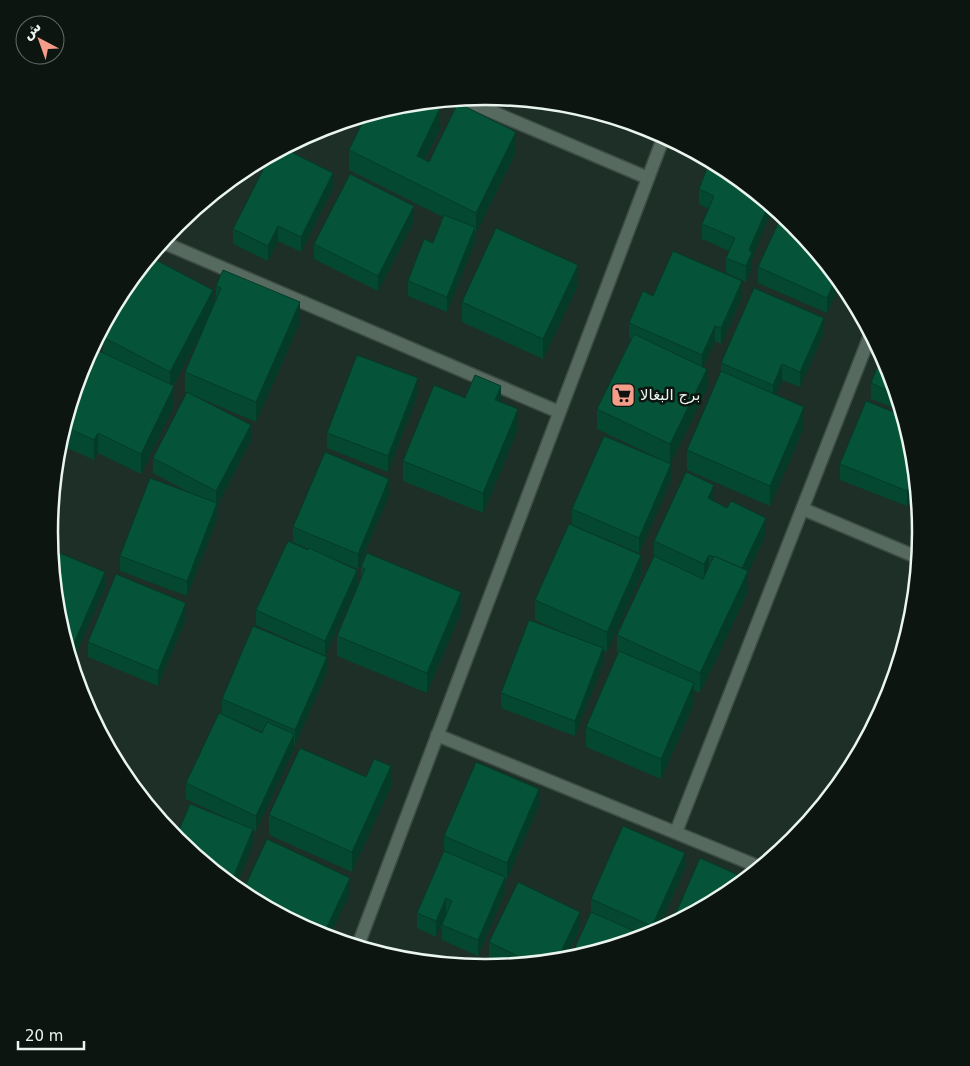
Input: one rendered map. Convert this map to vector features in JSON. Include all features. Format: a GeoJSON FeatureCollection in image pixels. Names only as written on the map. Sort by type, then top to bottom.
{"type":"FeatureCollection","features":[{"type":"Feature","properties":{"kind":"street"},"geometry":{"type":"LineString","coordinates":[[477,105],[648,178]]}},
{"type":"Feature","properties":{"kind":"street"},"geometry":{"type":"LineString","coordinates":[[359,942],[661,144]]}},
{"type":"Feature","properties":{"kind":"street"},"geometry":{"type":"LineString","coordinates":[[169,245],[559,412]]}},
{"type":"Feature","properties":{"kind":"street"},"geometry":{"type":"LineString","coordinates":[[676,832],[867,342]]}},
{"type":"Feature","properties":{"kind":"street"},"geometry":{"type":"LineString","coordinates":[[802,509],[912,555]]}},
{"type":"Feature","properties":{"kind":"street"},"geometry":{"type":"LineString","coordinates":[[437,735],[754,865]]}},
{"type":"Feature","properties":{"kind":"building"},"geometry":{"type":"Polygon","coordinates":[[[456,106],[464,106],[516,132],[476,213],[349,150],[362,124],[429,109],[440,108],[417,156],[429,162],[456,106]]]}},
{"type":"Feature","properties":{"kind":"building"},"geometry":{"type":"Polygon","coordinates":[[[292,152],[333,173],[301,237],[278,226],[268,246],[233,229],[264,167],[271,163],[292,152]]]}},
{"type":"Feature","properties":{"kind":"building"},"geometry":{"type":"Polygon","coordinates":[[[707,168],[766,211],[749,250],[752,252],[746,266],[726,258],[735,238],[702,224],[714,196],[699,189],[707,168]]]}},
{"type":"Feature","properties":{"kind":"building"},"geometry":{"type":"Polygon","coordinates":[[[350,174],[414,206],[378,276],[314,244],[350,174]]]}},
{"type":"Feature","properties":{"kind":"building"},"geometry":{"type":"Polygon","coordinates":[[[444,215],[475,227],[447,297],[408,281],[424,239],[433,243],[444,215]]]}},
{"type":"Feature","properties":{"kind":"building"},"geometry":{"type":"Polygon","coordinates":[[[778,223],[806,251],[833,285],[827,298],[758,267],[778,223]]]}},
{"type":"Feature","properties":{"kind":"building"},"geometry":{"type":"Polygon","coordinates":[[[496,228],[578,265],[543,339],[462,302],[496,228]]]}},
{"type":"Feature","properties":{"kind":"building"},"geometry":{"type":"Polygon","coordinates":[[[673,251],[742,281],[721,328],[715,326],[702,355],[629,323],[643,291],[653,296],[673,251]]]}},
{"type":"Feature","properties":{"kind":"building"},"geometry":{"type":"Polygon","coordinates":[[[156,260],[213,290],[170,372],[105,338],[130,295],[156,260]]]}},
{"type":"Feature","properties":{"kind":"building"},"geometry":{"type":"Polygon","coordinates":[[[223,270],[300,302],[256,402],[185,372],[221,288],[216,286],[223,270]]]}},
{"type":"Feature","properties":{"kind":"building"},"geometry":{"type":"Polygon","coordinates":[[[754,288],[824,318],[800,372],[782,364],[773,385],[721,363],[754,288]]]}},
{"type":"Feature","properties":{"kind":"building"},"geometry":{"type":"Polygon","coordinates":[[[634,334],[707,369],[670,444],[597,409],[634,334]]]}},
{"type":"Feature","properties":{"kind":"building"},"geometry":{"type":"Polygon","coordinates":[[[99,351],[174,386],[141,454],[98,433],[94,440],[70,429],[89,373],[99,351]]]}},
{"type":"Feature","properties":{"kind":"building"},"geometry":{"type":"Polygon","coordinates":[[[357,355],[418,378],[388,456],[327,433],[357,355]]]}},
{"type":"Feature","properties":{"kind":"building"},"geometry":{"type":"Polygon","coordinates":[[[878,365],[888,390],[871,383],[878,365]]]}},
{"type":"Feature","properties":{"kind":"building"},"geometry":{"type":"Polygon","coordinates":[[[721,371],[804,407],[770,486],[687,450],[721,371]]]}},
{"type":"Feature","properties":{"kind":"building"},"geometry":{"type":"Polygon","coordinates":[[[475,375],[501,386],[495,400],[518,409],[483,493],[403,461],[434,385],[465,398],[475,375]]]}},
{"type":"Feature","properties":{"kind":"building"},"geometry":{"type":"Polygon","coordinates":[[[187,392],[251,425],[216,491],[153,458],[187,392]]]}},
{"type":"Feature","properties":{"kind":"building"},"geometry":{"type":"Polygon","coordinates":[[[866,401],[895,413],[909,477],[910,484],[907,491],[840,464],[866,401]]]}},
{"type":"Feature","properties":{"kind":"building"},"geometry":{"type":"Polygon","coordinates":[[[604,436],[671,464],[639,538],[572,509],[604,436]]]}},
{"type":"Feature","properties":{"kind":"building"},"geometry":{"type":"Polygon","coordinates":[[[325,452],[389,479],[358,554],[293,527],[325,452]]]}},
{"type":"Feature","properties":{"kind":"building"},"geometry":{"type":"Polygon","coordinates":[[[686,472],[714,485],[708,498],[727,508],[731,501],[766,518],[742,568],[709,555],[704,564],[654,541],[686,472]]]}},
{"type":"Feature","properties":{"kind":"building"},"geometry":{"type":"Polygon","coordinates":[[[150,478],[217,503],[187,581],[120,556],[150,478]]]}},
{"type":"Feature","properties":{"kind":"building"},"geometry":{"type":"Polygon","coordinates":[[[569,524],[641,555],[607,632],[535,600],[569,524]]]}},
{"type":"Feature","properties":{"kind":"building"},"geometry":{"type":"Polygon","coordinates":[[[288,541],[308,550],[309,548],[357,570],[325,641],[256,610],[288,541]]]}},
{"type":"Feature","properties":{"kind":"building"},"geometry":{"type":"Polygon","coordinates":[[[58,552],[105,572],[74,643],[72,642],[61,589],[58,552]]]}},
{"type":"Feature","properties":{"kind":"building"},"geometry":{"type":"Polygon","coordinates":[[[367,553],[461,592],[427,673],[337,636],[365,569],[361,567],[367,553]]]}},
{"type":"Feature","properties":{"kind":"building"},"geometry":{"type":"Polygon","coordinates":[[[654,556],[703,579],[714,556],[748,571],[700,673],[617,635],[654,556]]]}},
{"type":"Feature","properties":{"kind":"building"},"geometry":{"type":"Polygon","coordinates":[[[116,574],[186,603],[158,671],[88,642],[116,574]]]}},
{"type":"Feature","properties":{"kind":"building"},"geometry":{"type":"Polygon","coordinates":[[[529,620],[603,648],[575,721],[501,693],[529,620]]]}},
{"type":"Feature","properties":{"kind":"building"},"geometry":{"type":"Polygon","coordinates":[[[253,626],[327,657],[295,730],[222,699],[253,626]]]}},
{"type":"Feature","properties":{"kind":"building"},"geometry":{"type":"Polygon","coordinates":[[[619,651],[694,683],[661,759],[586,727],[619,651]]]}},
{"type":"Feature","properties":{"kind":"building"},"geometry":{"type":"Polygon","coordinates":[[[219,713],[262,733],[267,722],[294,734],[256,816],[186,783],[219,713]]]}},
{"type":"Feature","properties":{"kind":"building"},"geometry":{"type":"Polygon","coordinates":[[[300,748],[366,777],[374,759],[391,766],[352,852],[269,815],[300,748]]]}},
{"type":"Feature","properties":{"kind":"building"},"geometry":{"type":"Polygon","coordinates":[[[476,762],[539,789],[507,863],[444,836],[476,762]]]}},
{"type":"Feature","properties":{"kind":"building"},"geometry":{"type":"Polygon","coordinates":[[[190,804],[253,829],[233,878],[203,854],[179,831],[190,804]]]}},
{"type":"Feature","properties":{"kind":"building"},"geometry":{"type":"Polygon","coordinates":[[[623,826],[685,853],[652,926],[591,899],[623,826]]]}},
{"type":"Feature","properties":{"kind":"building"},"geometry":{"type":"Polygon","coordinates":[[[267,839],[350,878],[326,930],[271,903],[245,887],[267,839]]]}},
{"type":"Feature","properties":{"kind":"building"},"geometry":{"type":"Polygon","coordinates":[[[444,851],[505,877],[478,940],[442,925],[452,901],[446,898],[436,921],[417,913],[444,851]]]}},
{"type":"Feature","properties":{"kind":"building"},"geometry":{"type":"Polygon","coordinates":[[[700,858],[740,876],[699,903],[675,915],[700,858]]]}},
{"type":"Feature","properties":{"kind":"building"},"geometry":{"type":"Polygon","coordinates":[[[518,882],[580,912],[560,953],[524,959],[489,942],[518,882]]]}},
{"type":"Feature","properties":{"kind":"building"},"geometry":{"type":"Polygon","coordinates":[[[591,912],[637,932],[596,946],[574,951],[591,912]]]}},
{"type":"Feature","properties":{"kind":"place","name":"برج البغالا"},"geometry":{"type":"Point","coordinates":[623,395]}}]}
